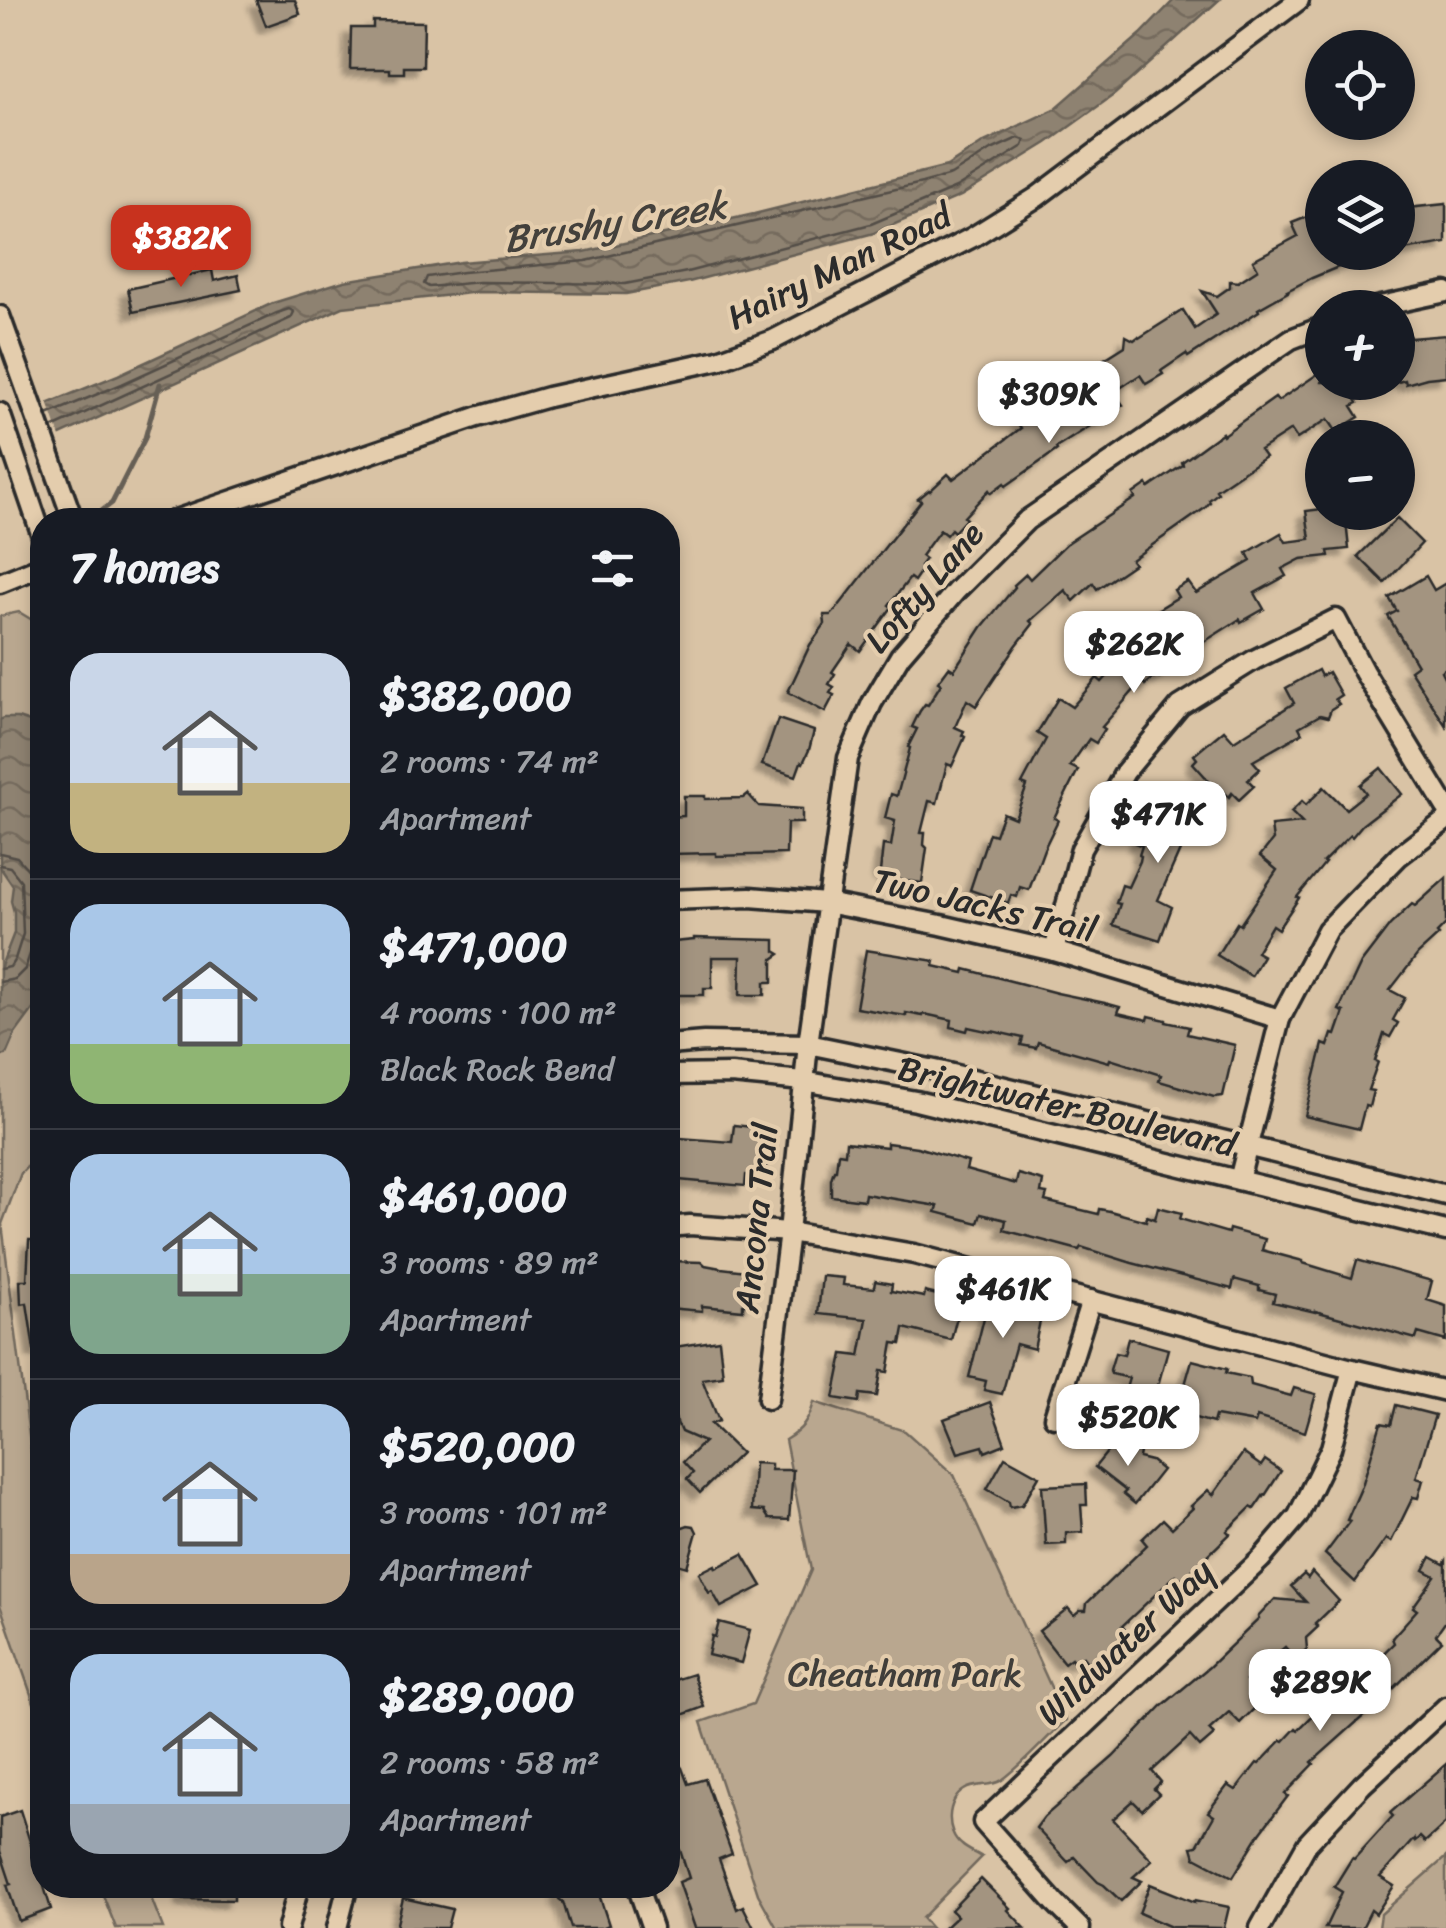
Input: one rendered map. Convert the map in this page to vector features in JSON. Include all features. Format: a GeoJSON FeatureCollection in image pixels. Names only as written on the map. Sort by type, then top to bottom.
{"type":"FeatureCollection","features":[{"type":"Feature","properties":{"kind":"street","name":"Hairy Man Road"},"geometry":{"type":"LineString","coordinates":[[210,508],[477,417],[548,396],[718,360],[774,340],[973,236],[1037,197],[1299,0]]}},
{"type":"Feature","properties":{"kind":"street"},"geometry":{"type":"LineString","coordinates":[[1415,299],[1446,292]]}},
{"type":"Feature","properties":{"kind":"street"},"geometry":{"type":"LineString","coordinates":[[0,316],[69,508]]}},
{"type":"Feature","properties":{"kind":"street","name":"Lofty Lane"},"geometry":{"type":"LineString","coordinates":[[808,1044],[848,758],[872,702],[900,656],[956,591],[1027,520],[1305,334]]}},
{"type":"Feature","properties":{"kind":"street"},"geometry":{"type":"LineString","coordinates":[[0,413],[33,508]]}},
{"type":"Feature","properties":{"kind":"street"},"geometry":{"type":"LineString","coordinates":[[0,584],[30,571]]}},
{"type":"Feature","properties":{"kind":"street"},"geometry":{"type":"LineString","coordinates":[[1054,951],[1081,849],[1125,772],[1180,706],[1254,660],[1336,619],[1446,807]]}},
{"type":"Feature","properties":{"kind":"street"},"geometry":{"type":"LineString","coordinates":[[1239,1180],[1280,1019],[1327,930],[1399,856],[1446,820]]}},
{"type":"Feature","properties":{"kind":"street","name":"Two Jacks Trail"},"geometry":{"type":"LineString","coordinates":[[680,899],[750,896],[826,904],[941,924],[1054,951],[1280,1019]]}},
{"type":"Feature","properties":{"kind":"street","name":"Brightwater Boulevard"},"geometry":{"type":"LineString","coordinates":[[680,1044],[808,1044],[940,1071],[1446,1195]]}},
{"type":"Feature","properties":{"kind":"street","name":"Ancona Trail"},"geometry":{"type":"LineString","coordinates":[[768,1399],[808,1044]]}},
{"type":"Feature","properties":{"kind":"street","name":"Brightwater Boulevard"},"geometry":{"type":"LineString","coordinates":[[680,1075],[731,1074],[804,1081],[916,1101],[1446,1231]]}},
{"type":"Feature","properties":{"kind":"street"},"geometry":{"type":"LineString","coordinates":[[680,1226],[789,1232],[914,1254],[1446,1392]]}},
{"type":"Feature","properties":{"kind":"street"},"geometry":{"type":"LineString","coordinates":[[1054,1416],[1090,1300]]}},
{"type":"Feature","properties":{"kind":"street","name":"Wildwater Way"},"geometry":{"type":"LineString","coordinates":[[1080,1928],[983,1822],[1260,1559],[1298,1516],[1332,1448],[1352,1369]]}},
{"type":"Feature","properties":{"kind":"street"},"geometry":{"type":"LineString","coordinates":[[1260,1928],[1307,1844],[1362,1785],[1446,1707]]}},
{"type":"Feature","properties":{"kind":"street"},"geometry":{"type":"LineString","coordinates":[[288,1928],[296,1898]]}},
{"type":"Feature","properties":{"kind":"street"},"geometry":{"type":"LineString","coordinates":[[337,1928],[345,1898]]}},
{"type":"Feature","properties":{"kind":"street"},"geometry":{"type":"LineString","coordinates":[[642,1898],[652,1928]]}},
{"type":"Feature","properties":{"kind":"green space"},"geometry":{"type":"Polygon","coordinates":[[[19,612],[30,619],[30,1164],[21,1173],[2,1224],[30,1444],[30,1691],[0,1605],[0,616],[19,612]]]}},
{"type":"Feature","properties":{"kind":"green space","name":"Cheatham Park"},"geometry":{"type":"Polygon","coordinates":[[[814,1402],[905,1431],[954,1475],[1066,1720],[1002,1780],[969,1788],[954,1801],[950,1825],[956,1839],[982,1857],[922,1918],[931,1928],[777,1928],[758,1894],[701,1722],[753,1704],[811,1570],[785,1440],[804,1424],[814,1402]]]}},
{"type":"Feature","properties":{"kind":"green space"},"geometry":{"type":"Polygon","coordinates":[[[1446,1857],[1446,1928],[1379,1928],[1381,1914],[1446,1857]]]}},
{"type":"Feature","properties":{"kind":"green space"},"geometry":{"type":"Polygon","coordinates":[[[104,1898],[151,1898],[163,1928],[116,1928],[104,1898]]]}},
{"type":"Feature","properties":{"kind":"water"},"geometry":{"type":"Polygon","coordinates":[[[1174,0],[1219,0],[1115,94],[1047,143],[961,196],[874,233],[689,282],[626,294],[479,292],[343,307],[36,446],[39,407],[273,303],[344,281],[461,262],[584,252],[947,166],[984,142],[1055,109],[1174,0]]]}},
{"type":"Feature","properties":{"kind":"water"},"geometry":{"type":"Polygon","coordinates":[[[18,718],[30,722],[30,1013],[6,1055],[0,1056],[0,969],[14,933],[14,912],[13,886],[0,867],[0,720],[18,718]]]}},
{"type":"Feature","properties":{"kind":"pier"},"geometry":{"type":"Polygon","coordinates":[[[47,399],[61,440],[37,451],[12,451],[0,461],[0,413],[47,399]]]}},
{"type":"Feature","properties":{"kind":"building"},"geometry":{"type":"Polygon","coordinates":[[[256,0],[295,0],[300,14],[266,26],[256,0]]]}},
{"type":"Feature","properties":{"kind":"building"},"geometry":{"type":"Polygon","coordinates":[[[373,21],[424,22],[423,67],[404,67],[404,73],[350,69],[351,28],[373,28],[373,21]]]}},
{"type":"Feature","properties":{"kind":"building"},"geometry":{"type":"Polygon","coordinates":[[[1446,204],[1446,243],[1415,248],[1415,207],[1446,204]]]}},
{"type":"Feature","properties":{"kind":"building"},"geometry":{"type":"Polygon","coordinates":[[[1305,218],[1305,270],[1331,270],[1287,291],[1188,357],[1186,354],[1146,384],[1140,375],[1114,392],[1123,405],[1006,486],[1004,483],[991,493],[989,490],[954,532],[951,529],[946,535],[940,530],[921,556],[925,559],[920,566],[923,568],[914,581],[910,578],[889,605],[892,607],[860,651],[851,644],[832,672],[835,674],[829,684],[834,687],[830,693],[834,695],[825,712],[788,692],[810,645],[825,624],[824,615],[835,611],[921,501],[918,499],[948,474],[953,479],[1021,428],[1018,424],[1049,404],[1052,409],[1092,382],[1108,368],[1103,360],[1125,346],[1126,336],[1139,338],[1183,310],[1195,329],[1217,314],[1202,291],[1217,296],[1230,287],[1230,281],[1238,282],[1258,269],[1253,260],[1298,236],[1292,223],[1305,218]]]}},
{"type":"Feature","properties":{"kind":"building"},"geometry":{"type":"Polygon","coordinates":[[[212,270],[214,281],[238,275],[241,290],[133,312],[128,289],[212,270]]]}},
{"type":"Feature","properties":{"kind":"building"},"geometry":{"type":"Polygon","coordinates":[[[1446,335],[1446,376],[1415,381],[1415,338],[1446,335]]]}},
{"type":"Feature","properties":{"kind":"building"},"geometry":{"type":"Polygon","coordinates":[[[1305,383],[1305,400],[1356,400],[1358,403],[1352,406],[1359,417],[1305,420],[1305,434],[1297,439],[1291,430],[1260,450],[1265,457],[1216,490],[1218,493],[1205,508],[1131,560],[1134,564],[1097,589],[1093,583],[1074,601],[1065,590],[1030,621],[1033,624],[976,706],[967,700],[955,727],[964,731],[965,737],[952,766],[947,764],[937,803],[929,801],[921,833],[925,833],[927,848],[922,883],[885,878],[886,873],[880,872],[883,845],[891,846],[895,821],[885,818],[891,794],[897,796],[908,747],[917,729],[912,727],[941,684],[938,682],[949,667],[954,670],[1014,585],[1026,574],[1030,579],[1066,544],[1135,498],[1133,494],[1147,484],[1149,488],[1222,433],[1275,398],[1278,401],[1305,383]]]}},
{"type":"Feature","properties":{"kind":"building"},"geometry":{"type":"Polygon","coordinates":[[[1309,530],[1347,530],[1349,549],[1301,559],[1282,569],[1286,576],[1255,593],[1264,609],[1199,645],[1201,648],[1159,678],[1156,676],[1145,685],[1142,681],[1102,727],[1105,729],[1096,743],[1089,739],[1070,766],[1078,770],[1054,818],[1058,820],[1029,890],[1020,887],[1017,897],[1011,895],[1008,903],[970,890],[989,833],[995,835],[1003,813],[1015,818],[1027,786],[1022,784],[1046,739],[1037,733],[1058,698],[1072,707],[1097,678],[1102,682],[1123,659],[1119,655],[1163,620],[1157,610],[1178,597],[1174,590],[1188,582],[1196,593],[1251,561],[1247,553],[1281,533],[1286,542],[1310,539],[1309,530]]]}},
{"type":"Feature","properties":{"kind":"building"},"geometry":{"type":"Polygon","coordinates":[[[1385,530],[1409,530],[1422,543],[1385,583],[1358,556],[1385,530]]]}},
{"type":"Feature","properties":{"kind":"building"},"geometry":{"type":"Polygon","coordinates":[[[1426,576],[1434,590],[1446,583],[1446,668],[1441,671],[1446,681],[1446,726],[1410,670],[1417,665],[1388,616],[1397,611],[1389,598],[1426,576]]]}},
{"type":"Feature","properties":{"kind":"building"},"geometry":{"type":"Polygon","coordinates":[[[1318,670],[1321,676],[1328,672],[1341,695],[1335,699],[1339,704],[1328,717],[1320,715],[1299,727],[1302,733],[1253,761],[1260,769],[1248,780],[1254,786],[1239,800],[1232,793],[1229,797],[1221,789],[1219,792],[1193,763],[1197,759],[1194,755],[1224,730],[1234,741],[1294,703],[1286,688],[1318,670]]]}},
{"type":"Feature","properties":{"kind":"building"},"geometry":{"type":"Polygon","coordinates":[[[778,719],[814,731],[796,776],[762,765],[778,719]]]}},
{"type":"Feature","properties":{"kind":"building"},"geometry":{"type":"Polygon","coordinates":[[[1381,768],[1402,794],[1323,862],[1278,929],[1272,925],[1256,952],[1263,956],[1251,976],[1217,955],[1277,870],[1260,856],[1273,840],[1271,826],[1302,823],[1291,812],[1302,801],[1306,805],[1324,787],[1346,809],[1366,793],[1360,785],[1381,768]]]}},
{"type":"Feature","properties":{"kind":"building"},"geometry":{"type":"Polygon","coordinates":[[[1180,783],[1210,804],[1197,823],[1193,821],[1158,900],[1172,907],[1160,940],[1113,925],[1122,885],[1128,887],[1140,861],[1142,846],[1135,843],[1142,826],[1151,830],[1180,783]]]}},
{"type":"Feature","properties":{"kind":"building"},"geometry":{"type":"Polygon","coordinates":[[[748,794],[759,806],[802,809],[802,823],[787,823],[786,854],[680,854],[684,796],[743,798],[748,794]]]}},
{"type":"Feature","properties":{"kind":"building"},"geometry":{"type":"Polygon","coordinates":[[[1446,878],[1446,924],[1390,990],[1405,998],[1393,1020],[1398,1023],[1390,1037],[1384,1034],[1368,1090],[1373,1091],[1369,1107],[1365,1106],[1359,1129],[1305,1116],[1323,1044],[1328,1046],[1332,1034],[1336,1035],[1344,1012],[1339,1010],[1361,963],[1390,925],[1446,878]]]}},
{"type":"Feature","properties":{"kind":"building"},"geometry":{"type":"Polygon","coordinates":[[[775,940],[775,951],[780,954],[773,959],[773,982],[765,982],[765,995],[740,995],[741,957],[712,957],[712,988],[704,988],[704,995],[680,995],[680,941],[775,940]]]}},
{"type":"Feature","properties":{"kind":"building"},"geometry":{"type":"Polygon","coordinates":[[[866,950],[935,961],[934,966],[964,973],[965,969],[1105,1003],[1120,1007],[1118,1013],[1166,1020],[1189,1027],[1187,1034],[1235,1045],[1223,1096],[1214,1097],[1159,1081],[1161,1075],[1110,1059],[1109,1062],[1038,1042],[1036,1048],[1021,1045],[1023,1038],[992,1031],[951,1027],[952,1020],[856,1008],[866,950]]]}},
{"type":"Feature","properties":{"kind":"building"},"geometry":{"type":"Polygon","coordinates":[[[734,1125],[770,1129],[766,1170],[757,1169],[756,1176],[746,1175],[745,1186],[680,1180],[680,1138],[732,1142],[734,1125]]]}},
{"type":"Feature","properties":{"kind":"building"},"geometry":{"type":"Polygon","coordinates":[[[846,1142],[917,1147],[968,1162],[966,1170],[1016,1184],[1018,1174],[1043,1181],[1041,1193],[1047,1194],[1045,1201],[1098,1214],[1099,1209],[1146,1221],[1147,1216],[1155,1219],[1158,1207],[1182,1213],[1180,1219],[1265,1239],[1262,1250],[1352,1278],[1357,1260],[1432,1281],[1427,1300],[1446,1306],[1446,1341],[1418,1333],[1416,1339],[1273,1302],[1275,1294],[1234,1279],[1232,1289],[1004,1230],[1006,1220],[981,1214],[978,1223],[936,1212],[938,1206],[865,1194],[864,1200],[831,1196],[838,1153],[845,1154],[846,1142]]]}},
{"type":"Feature","properties":{"kind":"building"},"geometry":{"type":"Polygon","coordinates":[[[30,1240],[30,1323],[27,1303],[21,1304],[20,1280],[27,1280],[30,1240]]]}},
{"type":"Feature","properties":{"kind":"building"},"geometry":{"type":"Polygon","coordinates":[[[680,1261],[756,1272],[752,1304],[743,1304],[743,1310],[702,1306],[702,1311],[680,1309],[680,1261]]]}},
{"type":"Feature","properties":{"kind":"building"},"geometry":{"type":"Polygon","coordinates":[[[822,1276],[844,1278],[843,1285],[874,1288],[875,1281],[892,1284],[891,1291],[924,1297],[925,1292],[961,1301],[951,1340],[904,1328],[901,1344],[893,1343],[888,1372],[881,1371],[877,1396],[860,1394],[859,1402],[834,1398],[843,1354],[860,1356],[867,1319],[818,1314],[822,1276]]]}},
{"type":"Feature","properties":{"kind":"building"},"geometry":{"type":"Polygon","coordinates":[[[989,1298],[1042,1312],[1034,1349],[1016,1344],[1002,1394],[984,1390],[986,1381],[969,1377],[989,1298]]]}},
{"type":"Feature","properties":{"kind":"building"},"geometry":{"type":"Polygon","coordinates":[[[1128,1338],[1168,1349],[1146,1429],[1117,1421],[1129,1378],[1111,1374],[1110,1370],[1115,1353],[1124,1355],[1128,1338]]]}},
{"type":"Feature","properties":{"kind":"building"},"geometry":{"type":"Polygon","coordinates":[[[719,1340],[723,1376],[702,1379],[719,1421],[711,1424],[741,1453],[700,1493],[687,1479],[693,1473],[683,1462],[704,1442],[680,1430],[680,1346],[719,1340]]]}},
{"type":"Feature","properties":{"kind":"building"},"geometry":{"type":"Polygon","coordinates":[[[1192,1360],[1227,1369],[1226,1373],[1250,1378],[1251,1385],[1291,1396],[1294,1388],[1316,1394],[1305,1432],[1257,1417],[1255,1423],[1215,1416],[1213,1423],[1177,1413],[1192,1360]]]}},
{"type":"Feature","properties":{"kind":"building"},"geometry":{"type":"Polygon","coordinates":[[[990,1402],[1005,1444],[985,1452],[983,1446],[958,1453],[944,1419],[990,1402]]]}},
{"type":"Feature","properties":{"kind":"building"},"geometry":{"type":"Polygon","coordinates":[[[1396,1405],[1435,1415],[1416,1478],[1423,1480],[1418,1498],[1413,1497],[1391,1542],[1386,1539],[1355,1582],[1325,1554],[1350,1521],[1347,1520],[1381,1423],[1391,1425],[1396,1405]]]}},
{"type":"Feature","properties":{"kind":"building"},"geometry":{"type":"Polygon","coordinates":[[[1120,1436],[1140,1452],[1139,1458],[1162,1470],[1135,1504],[1123,1494],[1126,1491],[1095,1467],[1120,1436]]]}},
{"type":"Feature","properties":{"kind":"building"},"geometry":{"type":"Polygon","coordinates":[[[1243,1453],[1261,1466],[1265,1460],[1281,1471],[1254,1509],[1251,1507],[1227,1531],[1230,1534],[1196,1567],[1180,1580],[1176,1575],[1122,1626],[1127,1632],[1089,1665],[1083,1657],[1075,1663],[1071,1658],[1064,1663],[1039,1631],[1068,1608],[1074,1615],[1086,1610],[1087,1603],[1147,1545],[1142,1539],[1163,1519],[1172,1528],[1208,1490],[1213,1495],[1243,1453]]]}},
{"type":"Feature","properties":{"kind":"building"},"geometry":{"type":"Polygon","coordinates":[[[1005,1457],[1039,1476],[1022,1505],[1010,1507],[1009,1502],[987,1489],[1005,1457]]]}},
{"type":"Feature","properties":{"kind":"building"},"geometry":{"type":"Polygon","coordinates":[[[754,1463],[771,1464],[771,1470],[793,1470],[789,1520],[769,1519],[764,1511],[752,1510],[754,1463]]]}},
{"type":"Feature","properties":{"kind":"building"},"geometry":{"type":"Polygon","coordinates":[[[1086,1484],[1087,1505],[1081,1505],[1083,1532],[1066,1533],[1066,1544],[1046,1545],[1042,1486],[1086,1484]]]}},
{"type":"Feature","properties":{"kind":"building"},"geometry":{"type":"Polygon","coordinates":[[[688,1525],[697,1532],[687,1567],[680,1565],[680,1526],[688,1525]]]}},
{"type":"Feature","properties":{"kind":"building"},"geometry":{"type":"Polygon","coordinates":[[[743,1554],[762,1586],[721,1607],[699,1573],[743,1554]]]}},
{"type":"Feature","properties":{"kind":"building"},"geometry":{"type":"Polygon","coordinates":[[[1431,1557],[1444,1564],[1446,1561],[1446,1621],[1436,1635],[1442,1641],[1312,1762],[1285,1794],[1288,1796],[1233,1877],[1195,1857],[1192,1847],[1197,1846],[1214,1816],[1208,1812],[1228,1785],[1236,1790],[1257,1763],[1331,1698],[1325,1691],[1350,1668],[1359,1677],[1394,1643],[1392,1638],[1417,1610],[1413,1607],[1435,1576],[1424,1570],[1431,1557]]]}},
{"type":"Feature","properties":{"kind":"building"},"geometry":{"type":"Polygon","coordinates":[[[1312,1572],[1339,1601],[1315,1624],[1318,1627],[1306,1638],[1307,1649],[1296,1659],[1285,1647],[1269,1660],[1246,1681],[1257,1692],[1249,1700],[1256,1707],[1240,1723],[1229,1712],[1209,1730],[1214,1735],[1200,1747],[1190,1736],[1152,1771],[1161,1782],[1154,1789],[1159,1794],[1142,1810],[1133,1801],[1113,1819],[1152,1860],[1133,1877],[1142,1881],[1121,1901],[1074,1857],[1068,1862],[1036,1828],[1162,1706],[1209,1667],[1275,1599],[1306,1602],[1291,1586],[1312,1572]]]}},
{"type":"Feature","properties":{"kind":"building"},"geometry":{"type":"Polygon","coordinates":[[[719,1622],[750,1630],[741,1663],[708,1655],[719,1622]]]}},
{"type":"Feature","properties":{"kind":"building"},"geometry":{"type":"Polygon","coordinates":[[[693,1674],[704,1707],[680,1716],[680,1678],[693,1674]]]}},
{"type":"Feature","properties":{"kind":"building"},"geometry":{"type":"Polygon","coordinates":[[[1446,1764],[1446,1823],[1425,1842],[1420,1837],[1414,1839],[1380,1877],[1394,1886],[1376,1914],[1371,1910],[1362,1928],[1325,1928],[1342,1892],[1334,1887],[1352,1858],[1393,1816],[1390,1813],[1446,1764]]]}},
{"type":"Feature","properties":{"kind":"building"},"geometry":{"type":"Polygon","coordinates":[[[680,1766],[688,1784],[705,1779],[732,1854],[719,1859],[737,1909],[743,1906],[754,1928],[695,1928],[680,1885],[689,1878],[680,1850],[680,1766]]]}},
{"type":"Feature","properties":{"kind":"building"},"geometry":{"type":"Polygon","coordinates":[[[20,1810],[30,1842],[30,1898],[48,1898],[51,1909],[19,1921],[0,1851],[0,1817],[20,1810]]]}},
{"type":"Feature","properties":{"kind":"building"},"geometry":{"type":"Polygon","coordinates":[[[981,1879],[1025,1928],[944,1928],[957,1916],[951,1910],[981,1879]]]}},
{"type":"Feature","properties":{"kind":"building"},"geometry":{"type":"Polygon","coordinates":[[[1150,1884],[1195,1902],[1229,1907],[1224,1928],[1171,1927],[1139,1913],[1150,1884]]]}},
{"type":"Feature","properties":{"kind":"building"},"geometry":{"type":"Polygon","coordinates":[[[234,1898],[234,1900],[183,1899],[234,1898]]]}},
{"type":"Feature","properties":{"kind":"building"},"geometry":{"type":"Polygon","coordinates":[[[403,1898],[452,1909],[447,1928],[396,1928],[403,1898]]]}},
{"type":"Feature","properties":{"kind":"building"},"geometry":{"type":"Polygon","coordinates":[[[600,1898],[609,1925],[571,1928],[559,1899],[600,1898]]]}},
{"type":"Feature","properties":{"kind":"waterway"},"geometry":{"type":"LineString","coordinates":[[106,508],[112,503],[145,438],[160,384]]}},
{"type":"Feature","properties":{"kind":"water label","name":"Brushy Creek"},"geometry":{"type":"Point","coordinates":[615,222]}}]}
